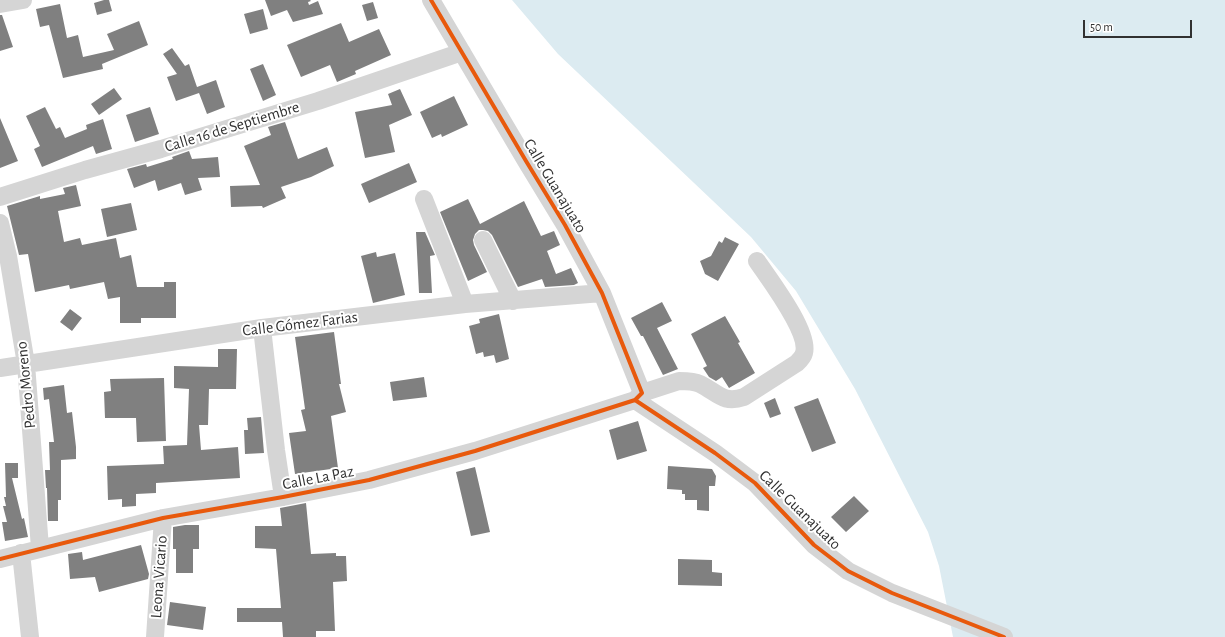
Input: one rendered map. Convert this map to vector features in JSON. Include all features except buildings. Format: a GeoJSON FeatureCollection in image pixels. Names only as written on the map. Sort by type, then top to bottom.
{"type":"FeatureCollection","features":[{"type":"Feature","properties":{"kind":"street"},"geometry":{"type":"LineString","coordinates":[[0,4],[23,0]]}},
{"type":"Feature","properties":{"kind":"street","name":"Calle Guanajuato"},"geometry":{"type":"LineString","coordinates":[[431,0],[565,225],[602,293],[639,396],[755,483],[814,545],[848,571],[892,593],[1004,637]]}},
{"type":"Feature","properties":{"kind":"street","name":"Calle 16 de Septiembre"},"geometry":{"type":"LineString","coordinates":[[0,197],[303,105],[462,52]]}},
{"type":"Feature","properties":{"kind":"street"},"geometry":{"type":"LineString","coordinates":[[424,199],[466,304]]}},
{"type":"Feature","properties":{"kind":"street","name":"Pedro Moreno"},"geometry":{"type":"LineString","coordinates":[[0,223],[8,256],[26,364],[40,548]]}},
{"type":"Feature","properties":{"kind":"street"},"geometry":{"type":"LineString","coordinates":[[483,240],[513,301]]}},
{"type":"Feature","properties":{"kind":"street","name":"Calle La Paz"},"geometry":{"type":"LineString","coordinates":[[0,559],[163,518],[369,480],[475,451],[639,396],[679,381],[701,384],[722,398],[738,399],[744,397],[802,358],[805,348],[801,331],[756,261]]}},
{"type":"Feature","properties":{"kind":"street","name":"Calle Gómez Farias"},"geometry":{"type":"LineString","coordinates":[[0,368],[262,328],[466,304],[602,293]]}},
{"type":"Feature","properties":{"kind":"street"},"geometry":{"type":"LineString","coordinates":[[262,328],[283,497]]}},
{"type":"Feature","properties":{"kind":"street","name":"Leona Vicario"},"geometry":{"type":"LineString","coordinates":[[155,637],[163,518]]}},
{"type":"Feature","properties":{"kind":"street"},"geometry":{"type":"LineString","coordinates":[[21,553],[30,637]]}},
{"type":"Feature","properties":{"kind":"shaded area"},"geometry":{"type":"Polygon","coordinates":[[[512,0],[1225,0],[1225,637],[953,637],[939,566],[928,532],[855,389],[796,291],[751,237],[558,54],[512,0]]]}},
{"type":"Feature","properties":{"kind":"cycle path"},"geometry":{"type":"LineString","coordinates":[[431,0],[565,225],[602,293],[642,393],[635,400],[715,453],[755,483],[814,545],[848,571],[892,593],[1004,637]]}},
{"type":"Feature","properties":{"kind":"cycle path"},"geometry":{"type":"LineString","coordinates":[[0,559],[163,518],[369,480],[475,451],[635,400]]}}]}
